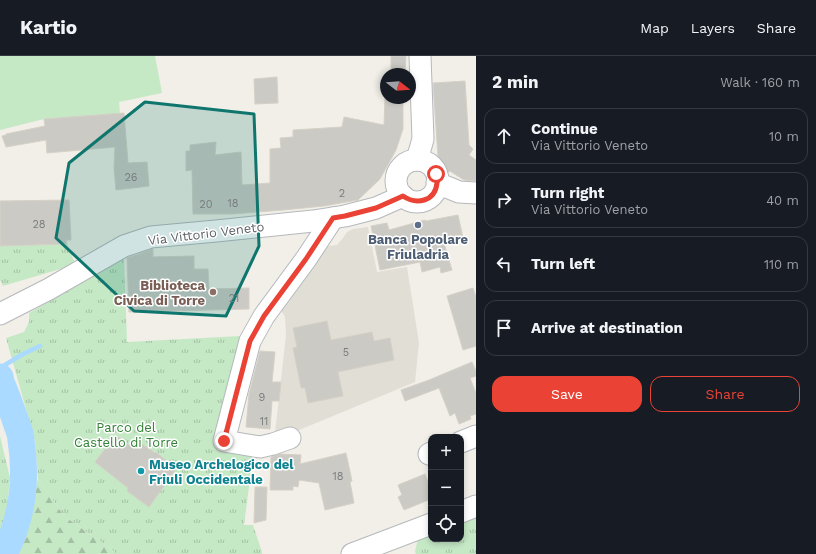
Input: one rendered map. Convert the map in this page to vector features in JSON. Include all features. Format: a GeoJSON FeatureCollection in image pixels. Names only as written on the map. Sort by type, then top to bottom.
{"type":"FeatureCollection","features":[{"type":"Feature","properties":{"kind":"street"},"geometry":{"type":"LineString","coordinates":[[417,160],[423,139],[420,56]]}},
{"type":"Feature","properties":{"kind":"street"},"geometry":{"type":"LineString","coordinates":[[417,160],[425,162],[432,167],[436,174],[437,182],[435,190],[431,196],[417,202],[409,200],[403,196],[398,190],[396,181],[397,173],[402,166],[408,161],[417,160]]}},
{"type":"Feature","properties":{"kind":"street"},"geometry":{"type":"LineString","coordinates":[[437,182],[460,192],[476,193]]}},
{"type":"Feature","properties":{"kind":"street","name":"Via Vittorio Veneto"},"geometry":{"type":"LineString","coordinates":[[0,314],[49,289],[124,246],[152,237],[333,218],[376,208],[403,196]]}},
{"type":"Feature","properties":{"kind":"street"},"geometry":{"type":"LineString","coordinates":[[290,438],[260,447],[224,441],[250,341],[264,316],[306,259],[333,218]]}},
{"type":"Feature","properties":{"kind":"street"},"geometry":{"type":"LineString","coordinates":[[464,441],[476,436]]}},
{"type":"Feature","properties":{"kind":"street"},"geometry":{"type":"LineString","coordinates":[[464,511],[476,506]]}},
{"type":"Feature","properties":{"kind":"street"},"geometry":{"type":"LineString","coordinates":[[352,554],[399,545],[428,526]]}},
{"type":"Feature","properties":{"kind":"highlighted area"},"geometry":{"type":"Polygon","coordinates":[[[145,102],[254,114],[259,246],[226,316],[134,311],[56,238],[69,163],[145,102]]]}},
{"type":"Feature","properties":{"kind":"shaded area"},"geometry":{"type":"Polygon","coordinates":[[[368,227],[377,272],[407,267],[419,343],[415,382],[292,433],[275,433],[286,335],[285,317],[279,307],[327,246],[337,245],[347,232],[353,229],[368,227]]]}},
{"type":"Feature","properties":{"kind":"green space"},"geometry":{"type":"Polygon","coordinates":[[[0,56],[155,56],[162,93],[119,102],[120,114],[44,119],[0,130],[0,56]]]}},
{"type":"Feature","properties":{"kind":"green space"},"geometry":{"type":"Polygon","coordinates":[[[67,244],[74,261],[67,267],[3,286],[0,280],[0,246],[67,244]]]}},
{"type":"Feature","properties":{"kind":"green space","name":"Parco del Castello di Torre"},"geometry":{"type":"Polygon","coordinates":[[[124,259],[127,342],[240,336],[217,445],[253,455],[244,525],[253,525],[262,554],[115,554],[115,552],[64,516],[38,479],[35,441],[6,338],[24,332],[29,322],[29,313],[124,259]]]}},
{"type":"Feature","properties":{"kind":"green space"},"geometry":{"type":"Polygon","coordinates":[[[0,436],[10,478],[6,518],[0,538],[0,436]]]}},
{"type":"Feature","properties":{"kind":"green space"},"geometry":{"type":"Polygon","coordinates":[[[38,479],[64,516],[115,552],[115,554],[14,554],[27,520],[38,479]]]}},
{"type":"Feature","properties":{"kind":"green space"},"geometry":{"type":"Polygon","coordinates":[[[476,515],[476,554],[416,554],[415,552],[418,538],[428,533],[428,542],[464,542],[464,519],[476,515]]]}},
{"type":"Feature","properties":{"kind":"building"},"geometry":{"type":"Polygon","coordinates":[[[391,56],[406,56],[405,68],[391,68],[391,56]]]}},
{"type":"Feature","properties":{"kind":"building"},"geometry":{"type":"Polygon","coordinates":[[[277,77],[278,103],[255,104],[254,79],[277,77]]]}},
{"type":"Feature","properties":{"kind":"building"},"geometry":{"type":"Polygon","coordinates":[[[465,81],[469,145],[473,149],[469,155],[476,160],[476,181],[464,180],[450,171],[449,172],[444,168],[438,157],[433,83],[465,81]]]}},
{"type":"Feature","properties":{"kind":"building"},"geometry":{"type":"Polygon","coordinates":[[[385,104],[403,104],[403,129],[396,150],[380,179],[358,200],[324,206],[284,210],[232,214],[193,214],[192,170],[186,171],[186,151],[190,151],[190,145],[216,142],[215,155],[241,152],[242,185],[270,183],[270,149],[281,148],[280,138],[293,137],[293,130],[342,127],[344,117],[384,125],[385,104]]]}},
{"type":"Feature","properties":{"kind":"building"},"geometry":{"type":"Polygon","coordinates":[[[124,113],[128,163],[147,162],[149,186],[116,190],[114,168],[115,147],[47,153],[46,140],[6,147],[2,136],[45,126],[44,119],[124,113]]]}},
{"type":"Feature","properties":{"kind":"building"},"geometry":{"type":"Polygon","coordinates":[[[69,200],[71,240],[66,240],[67,244],[0,246],[0,201],[69,200]]]}},
{"type":"Feature","properties":{"kind":"building"},"geometry":{"type":"Polygon","coordinates":[[[458,215],[463,238],[444,243],[452,270],[441,273],[440,267],[422,272],[420,262],[380,270],[371,226],[387,223],[389,230],[425,220],[458,215]]]}},
{"type":"Feature","properties":{"kind":"building"},"geometry":{"type":"Polygon","coordinates":[[[153,249],[153,257],[194,256],[194,269],[208,269],[209,289],[249,288],[249,309],[129,312],[127,258],[153,249]]]}},
{"type":"Feature","properties":{"kind":"building"},"geometry":{"type":"Polygon","coordinates":[[[473,288],[476,297],[476,346],[463,350],[447,296],[473,288]]]}},
{"type":"Feature","properties":{"kind":"building"},"geometry":{"type":"Polygon","coordinates":[[[327,321],[331,340],[372,332],[374,341],[390,338],[394,360],[338,372],[343,396],[308,403],[305,388],[301,388],[293,348],[297,347],[293,328],[327,321]]]}},
{"type":"Feature","properties":{"kind":"building"},"geometry":{"type":"Polygon","coordinates":[[[260,351],[275,352],[272,382],[281,382],[279,401],[272,401],[270,429],[246,427],[249,394],[260,351]]]}},
{"type":"Feature","properties":{"kind":"building"},"geometry":{"type":"Polygon","coordinates":[[[472,362],[476,371],[476,376],[470,378],[476,393],[476,414],[470,416],[471,419],[459,424],[455,413],[450,416],[439,388],[405,401],[401,390],[472,362]]]}},
{"type":"Feature","properties":{"kind":"building","name":"Museo Archelogico del Friuli Occidentale"},"geometry":{"type":"Polygon","coordinates":[[[116,435],[132,447],[136,440],[155,453],[156,452],[176,469],[149,507],[127,491],[128,488],[95,462],[116,435]]]}},
{"type":"Feature","properties":{"kind":"building"},"geometry":{"type":"Polygon","coordinates":[[[346,453],[352,481],[350,482],[354,503],[325,510],[319,483],[299,480],[298,487],[293,486],[293,490],[270,490],[271,457],[280,454],[301,455],[300,464],[346,453]]]}},
{"type":"Feature","properties":{"kind":"building"},"geometry":{"type":"Polygon","coordinates":[[[425,474],[428,482],[428,500],[404,510],[398,497],[402,495],[398,485],[425,474]]]}},
{"type":"Feature","properties":{"kind":"building"},"geometry":{"type":"Polygon","coordinates":[[[255,487],[267,487],[266,520],[254,523],[255,487]]]}},
{"type":"Feature","properties":{"kind":"waterway"},"geometry":{"type":"LineString","coordinates":[[0,368],[40,346]]}},
{"type":"Feature","properties":{"kind":"waterway"},"geometry":{"type":"LineString","coordinates":[[0,377],[20,434],[23,455],[22,498],[15,527],[4,554]]}},
{"type":"Feature","properties":{"kind":"place","name":"Banca Popolare Friuladria"},"geometry":{"type":"Point","coordinates":[418,225]}},
{"type":"Feature","properties":{"kind":"place","name":"Biblioteca Civica di Torre"},"geometry":{"type":"Point","coordinates":[213,292]}},
{"type":"Feature","properties":{"kind":"place","name":"Museo Archelogico del Friuli Occidentale"},"geometry":{"type":"Point","coordinates":[141,471]}},
{"type":"Feature","properties":{"kind":"route"},"geometry":{"type":"LineString","coordinates":[[224,441],[250,341],[264,316],[302,265],[333,218],[376,208],[403,196],[409,200],[417,202],[424,200],[431,196],[435,190],[437,182],[436,174]]}}]}
